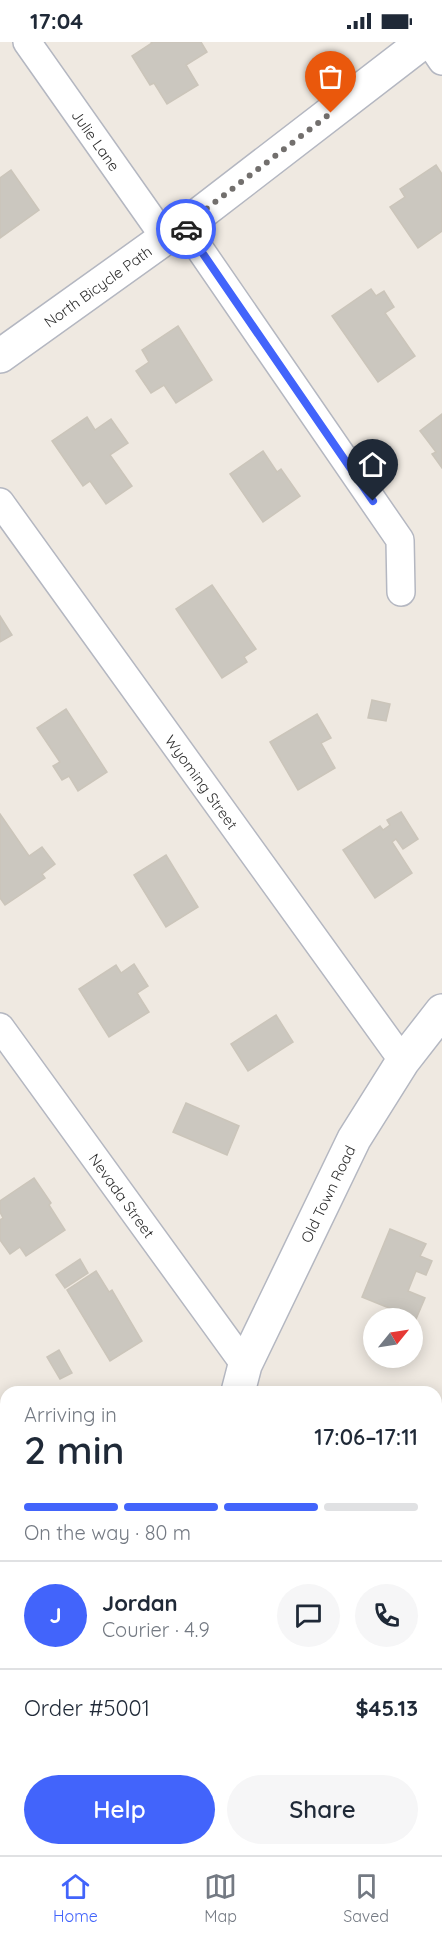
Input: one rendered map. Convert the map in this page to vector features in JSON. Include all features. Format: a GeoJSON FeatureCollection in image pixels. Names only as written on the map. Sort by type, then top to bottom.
{"type":"FeatureCollection","features":[{"type":"Feature","properties":{"kind":"street","name":"Julie Lane"},"geometry":{"type":"LineString","coordinates":[[27,42],[174,232],[400,540],[401,592]]}},
{"type":"Feature","properties":{"kind":"street","name":"North Bicycle Path"},"geometry":{"type":"LineString","coordinates":[[0,356],[174,232],[423,42]]}},
{"type":"Feature","properties":{"kind":"street"},"geometry":{"type":"LineString","coordinates":[[429,42],[442,61]]}},
{"type":"Feature","properties":{"kind":"street","name":"Wyoming Street"},"geometry":{"type":"LineString","coordinates":[[0,502],[403,1061]]}},
{"type":"Feature","properties":{"kind":"street","name":"Old Town Road"},"geometry":{"type":"LineString","coordinates":[[241,1378],[354,1139],[403,1061],[442,1011]]}},
{"type":"Feature","properties":{"kind":"street","name":"Nevada Street"},"geometry":{"type":"LineString","coordinates":[[0,1027],[241,1378]]}},
{"type":"Feature","properties":{"kind":"building"},"geometry":{"type":"Polygon","coordinates":[[[151,42],[201,42],[207,52],[186,65],[198,85],[167,104],[154,83],[150,85],[132,56],[151,42]]]}},
{"type":"Feature","properties":{"kind":"building"},"geometry":{"type":"Polygon","coordinates":[[[436,165],[442,174],[442,231],[418,248],[390,207],[405,197],[400,189],[436,165]]]}},
{"type":"Feature","properties":{"kind":"building"},"geometry":{"type":"Polygon","coordinates":[[[11,170],[39,210],[0,238],[0,178],[11,170]]]}},
{"type":"Feature","properties":{"kind":"building"},"geometry":{"type":"Polygon","coordinates":[[[371,289],[376,296],[384,291],[394,307],[385,313],[415,356],[378,382],[332,316],[371,289]]]}},
{"type":"Feature","properties":{"kind":"building"},"geometry":{"type":"Polygon","coordinates":[[[178,326],[212,380],[176,403],[164,385],[151,393],[136,371],[149,362],[142,350],[178,326]]]}},
{"type":"Feature","properties":{"kind":"building"},"geometry":{"type":"Polygon","coordinates":[[[442,414],[442,468],[432,454],[436,452],[420,431],[442,414]]]}},
{"type":"Feature","properties":{"kind":"building"},"geometry":{"type":"Polygon","coordinates":[[[87,417],[95,430],[111,419],[128,443],[110,455],[132,486],[106,504],[90,481],[83,486],[52,441],[87,417]]]}},
{"type":"Feature","properties":{"kind":"building"},"geometry":{"type":"Polygon","coordinates":[[[263,451],[277,472],[281,469],[300,496],[263,522],[230,474],[263,451]]]}},
{"type":"Feature","properties":{"kind":"building"},"geometry":{"type":"Polygon","coordinates":[[[212,585],[256,649],[244,657],[247,662],[222,678],[176,609],[212,585]]]}},
{"type":"Feature","properties":{"kind":"building"},"geometry":{"type":"Polygon","coordinates":[[[0,616],[12,635],[0,642],[0,616]]]}},
{"type":"Feature","properties":{"kind":"building"},"geometry":{"type":"Polygon","coordinates":[[[372,700],[390,704],[386,721],[368,718],[372,700]]]}},
{"type":"Feature","properties":{"kind":"building"},"geometry":{"type":"Polygon","coordinates":[[[66,709],[107,772],[78,791],[69,776],[62,780],[53,766],[60,762],[37,728],[66,709]]]}},
{"type":"Feature","properties":{"kind":"building"},"geometry":{"type":"Polygon","coordinates":[[[317,714],[331,738],[321,743],[335,768],[298,790],[270,742],[317,714]]]}},
{"type":"Feature","properties":{"kind":"building"},"geometry":{"type":"Polygon","coordinates":[[[401,812],[418,839],[403,849],[396,839],[392,842],[412,873],[375,898],[343,850],[380,826],[383,830],[390,825],[387,820],[401,812]]]}},
{"type":"Feature","properties":{"kind":"building"},"geometry":{"type":"Polygon","coordinates":[[[0,814],[29,856],[42,847],[55,864],[42,874],[45,878],[5,905],[0,898],[0,814]]]}},
{"type":"Feature","properties":{"kind":"building"},"geometry":{"type":"Polygon","coordinates":[[[166,855],[198,907],[166,927],[134,875],[166,855]]]}},
{"type":"Feature","properties":{"kind":"building"},"geometry":{"type":"Polygon","coordinates":[[[134,964],[148,986],[137,993],[149,1012],[109,1037],[79,989],[116,965],[121,973],[134,964]]]}},
{"type":"Feature","properties":{"kind":"building"},"geometry":{"type":"Polygon","coordinates":[[[276,1015],[293,1042],[248,1071],[231,1044],[276,1015]]]}},
{"type":"Feature","properties":{"kind":"building"},"geometry":{"type":"Polygon","coordinates":[[[186,1103],[239,1126],[227,1155],[173,1132],[186,1103]]]}},
{"type":"Feature","properties":{"kind":"building"},"geometry":{"type":"Polygon","coordinates":[[[34,1178],[51,1203],[49,1205],[65,1230],[26,1256],[20,1247],[10,1254],[0,1240],[0,1220],[3,1218],[0,1212],[0,1201],[34,1178]]]}},
{"type":"Feature","properties":{"kind":"building"},"geometry":{"type":"Polygon","coordinates":[[[390,1229],[426,1244],[420,1256],[432,1261],[426,1275],[416,1271],[408,1291],[425,1298],[421,1308],[389,1308],[362,1297],[390,1229]]]}},
{"type":"Feature","properties":{"kind":"building"},"geometry":{"type":"Polygon","coordinates":[[[80,1259],[88,1273],[65,1288],[56,1275],[80,1259]]]}},
{"type":"Feature","properties":{"kind":"building"},"geometry":{"type":"Polygon","coordinates":[[[96,1271],[109,1292],[112,1290],[142,1341],[110,1361],[67,1290],[96,1271]]]}},
{"type":"Feature","properties":{"kind":"building"},"geometry":{"type":"Polygon","coordinates":[[[59,1350],[72,1373],[60,1379],[47,1357],[59,1350]]]}},
{"type":"Feature","properties":{"kind":"way so far"},"geometry":{"type":"LineString","coordinates":[[186,229],[184,226],[331,113]]}},
{"type":"Feature","properties":{"kind":"route"},"geometry":{"type":"LineString","coordinates":[[186,229],[373,501]]}}]}
